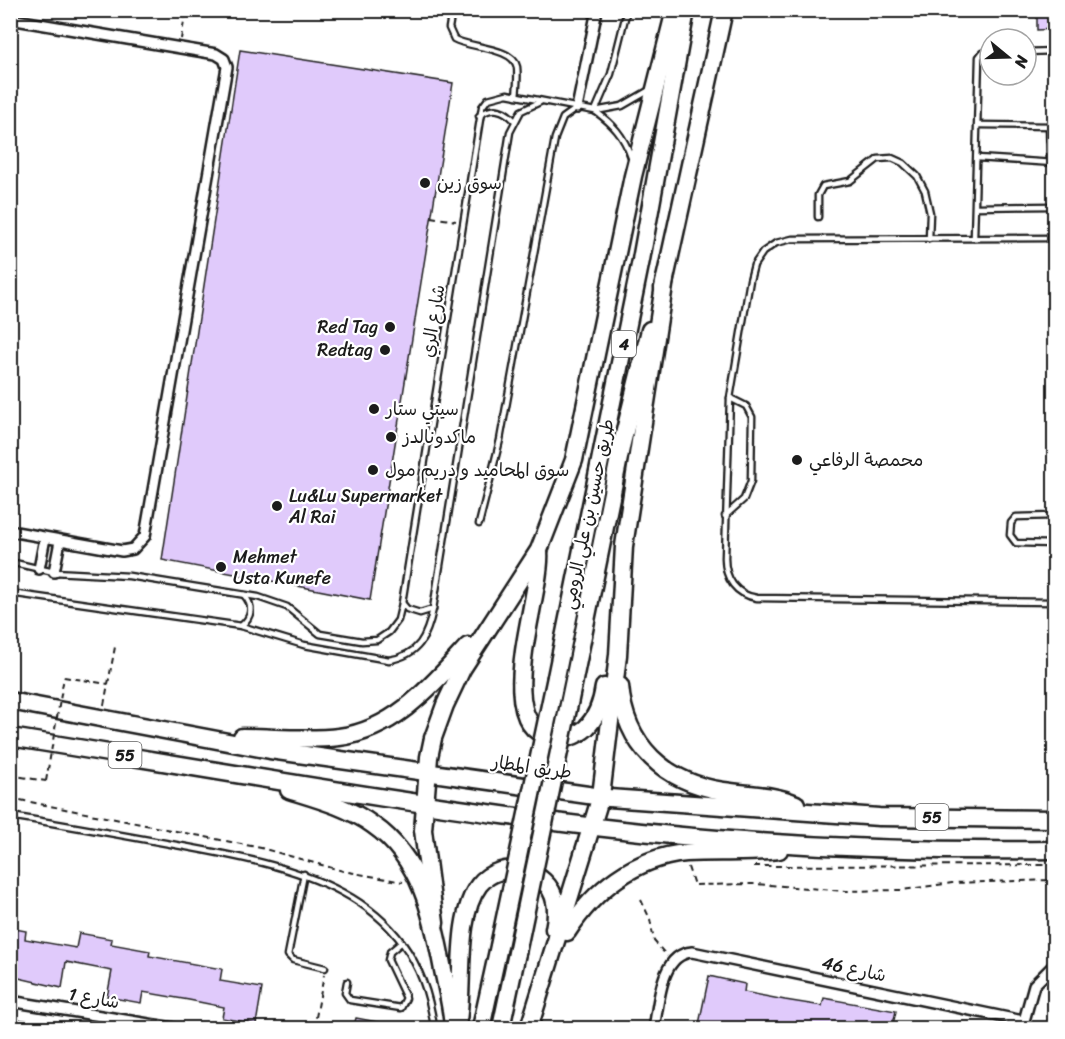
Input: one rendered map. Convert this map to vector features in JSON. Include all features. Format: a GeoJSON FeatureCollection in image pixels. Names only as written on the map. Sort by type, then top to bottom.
{"type":"FeatureCollection","features":[{"type":"Feature","properties":{"kind":"highway"},"geometry":{"type":"LineString","coordinates":[[455,1029],[424,853],[427,773],[433,738],[462,669],[539,550],[558,506],[578,441],[633,176],[675,10]]}},
{"type":"Feature","properties":{"kind":"highway","name":"طريق حسين بن علي الرومي"},"geometry":{"type":"LineString","coordinates":[[481,1029],[641,260],[686,10]]}},
{"type":"Feature","properties":{"kind":"highway","name":"طريق حسين بن علي الرومي"},"geometry":{"type":"LineString","coordinates":[[501,1029],[630,410],[665,279],[724,10]]}},
{"type":"Feature","properties":{"kind":"highway"},"geometry":{"type":"LineString","coordinates":[[529,1029],[601,796],[618,655],[624,546],[665,279]]}},
{"type":"Feature","properties":{"kind":"highway"},"geometry":{"type":"LineString","coordinates":[[539,550],[539,578],[521,679],[523,708],[528,722],[544,735],[557,739],[571,737],[583,730],[598,712],[607,669],[618,655]]}},
{"type":"Feature","properties":{"kind":"highway"},"geometry":{"type":"LineString","coordinates":[[199,736],[340,737],[374,727],[419,698],[497,615]]}},
{"type":"Feature","properties":{"kind":"highway"},"geometry":{"type":"LineString","coordinates":[[618,655],[626,719],[636,741],[659,766],[695,784],[774,797],[810,811]]}},
{"type":"Feature","properties":{"kind":"highway","name":"طريق المطار"},"geometry":{"type":"LineString","coordinates":[[10,701],[270,750],[601,796],[879,816],[1054,819]]}},
{"type":"Feature","properties":{"kind":"highway","name":"55"},"geometry":{"type":"LineString","coordinates":[[10,737],[425,803],[593,827],[810,845],[945,852],[1054,850]]}},
{"type":"Feature","properties":{"kind":"highway"},"geometry":{"type":"LineString","coordinates":[[239,774],[332,804],[362,817],[393,843],[421,885],[435,923]]}},
{"type":"Feature","properties":{"kind":"highway"},"geometry":{"type":"LineString","coordinates":[[555,950],[579,913],[600,890],[625,873],[649,862],[687,853],[744,853],[810,845]]}},
{"type":"Feature","properties":{"kind":"highway"},"geometry":{"type":"LineString","coordinates":[[455,1029],[466,921],[472,899],[480,884],[492,874],[507,869],[522,870],[537,875],[548,886],[555,900],[556,916],[553,936],[555,950]]}},
{"type":"Feature","properties":{"kind":"street"},"geometry":{"type":"LineString","coordinates":[[577,108],[597,10]]}},
{"type":"Feature","properties":{"kind":"street"},"geometry":{"type":"LineString","coordinates":[[10,19],[220,56],[227,68],[147,530],[142,542],[127,550],[60,541],[10,531]]}},
{"type":"Feature","properties":{"kind":"street"},"geometry":{"type":"LineString","coordinates":[[39,569],[45,538]]}},
{"type":"Feature","properties":{"kind":"street"},"geometry":{"type":"LineString","coordinates":[[54,572],[60,541]]}},
{"type":"Feature","properties":{"kind":"street","name":"شارع 46"},"geometry":{"type":"LineString","coordinates":[[676,958],[692,952],[1022,1024]]}},
{"type":"Feature","properties":{"kind":"street"},"geometry":{"type":"LineString","coordinates":[[654,1029],[664,980],[676,958]]}},
{"type":"Feature","properties":{"kind":"street"},"geometry":{"type":"LineString","coordinates":[[1022,1024],[1034,985],[1054,965]]}},
{"type":"Feature","properties":{"kind":"street","name":"شارع 1"},"geometry":{"type":"LineString","coordinates":[[10,1001],[173,1029]]}},
{"type":"Feature","properties":{"kind":"lane"},"geometry":{"type":"LineString","coordinates":[[452,10],[449,28],[454,39],[505,54],[513,59],[517,67],[516,96]]}},
{"type":"Feature","properties":{"kind":"lane"},"geometry":{"type":"LineString","coordinates":[[595,111],[611,74],[627,10]]}},
{"type":"Feature","properties":{"kind":"lane"},"geometry":{"type":"LineString","coordinates":[[1038,51],[1054,51]]}},
{"type":"Feature","properties":{"kind":"lane"},"geometry":{"type":"LineString","coordinates":[[479,116],[488,99],[497,94],[595,111],[616,108],[635,100],[656,83]]}},
{"type":"Feature","properties":{"kind":"lane"},"geometry":{"type":"LineString","coordinates":[[974,238],[978,87]]}},
{"type":"Feature","properties":{"kind":"lane"},"geometry":{"type":"LineString","coordinates":[[10,593],[242,626],[304,645],[389,660],[403,658],[415,651],[424,640],[433,609],[510,132],[514,120],[530,105],[541,102]]}},
{"type":"Feature","properties":{"kind":"lane"},"geometry":{"type":"LineString","coordinates":[[479,524],[500,440],[555,138],[560,122],[577,108]]}},
{"type":"Feature","properties":{"kind":"lane"},"geometry":{"type":"LineString","coordinates":[[479,116],[487,110],[497,109],[507,112],[514,120]]}},
{"type":"Feature","properties":{"kind":"lane"},"geometry":{"type":"LineString","coordinates":[[595,111],[611,123],[624,138],[631,156],[633,176]]}},
{"type":"Feature","properties":{"kind":"lane","name":"شارع الري"},"geometry":{"type":"LineString","coordinates":[[10,562],[54,572],[129,576],[243,594],[287,607],[320,634],[362,641],[377,640],[389,632],[398,620],[402,603],[479,116]]}},
{"type":"Feature","properties":{"kind":"lane"},"geometry":{"type":"LineString","coordinates":[[977,158],[1052,160],[1052,126],[978,125]]}},
{"type":"Feature","properties":{"kind":"lane"},"geometry":{"type":"LineString","coordinates":[[818,217],[818,195],[823,186],[850,181],[878,159],[892,158],[911,169],[926,191],[930,213],[929,239]]}},
{"type":"Feature","properties":{"kind":"lane"},"geometry":{"type":"LineString","coordinates":[[976,207],[1054,206]]}},
{"type":"Feature","properties":{"kind":"lane"},"geometry":{"type":"LineString","coordinates":[[1054,238],[792,239],[769,246],[758,258],[752,272],[730,398],[725,516],[726,572],[733,585],[750,597],[1054,602],[1054,561]]}},
{"type":"Feature","properties":{"kind":"lane"},"geometry":{"type":"LineString","coordinates":[[725,516],[744,499],[751,481],[752,417],[746,406],[730,398]]}},
{"type":"Feature","properties":{"kind":"lane"},"geometry":{"type":"LineString","coordinates":[[1054,516],[1016,517],[1011,523],[1010,535],[1016,543],[1054,544]]}},
{"type":"Feature","properties":{"kind":"lane"},"geometry":{"type":"LineString","coordinates":[[242,626],[251,610],[243,594]]}},
{"type":"Feature","properties":{"kind":"lane"},"geometry":{"type":"LineString","coordinates":[[402,603],[407,609],[420,614],[433,609]]}},
{"type":"Feature","properties":{"kind":"lane"},"geometry":{"type":"LineString","coordinates":[[10,816],[234,855],[304,874],[362,903],[384,921],[402,942],[417,967],[428,995],[434,1029]]}},
{"type":"Feature","properties":{"kind":"lane"},"geometry":{"type":"LineString","coordinates":[[304,874],[288,955],[293,960],[325,968]]}},
{"type":"Feature","properties":{"kind":"lane"},"geometry":{"type":"LineString","coordinates":[[347,982],[345,993],[350,1000],[401,1008],[406,998],[388,960],[390,952],[402,942]]}},
{"type":"Feature","properties":{"kind":"path"},"geometry":{"type":"LineString","coordinates":[[179,47],[186,10]]}},
{"type":"Feature","properties":{"kind":"path"},"geometry":{"type":"LineString","coordinates":[[431,217],[462,222]]}},
{"type":"Feature","properties":{"kind":"path"},"geometry":{"type":"LineString","coordinates":[[102,720],[115,647]]}},
{"type":"Feature","properties":{"kind":"path"},"geometry":{"type":"LineString","coordinates":[[11,776],[46,781],[64,677],[108,684]]}},
{"type":"Feature","properties":{"kind":"path"},"geometry":{"type":"LineString","coordinates":[[10,798],[261,848],[343,871],[421,885]]}},
{"type":"Feature","properties":{"kind":"path"},"geometry":{"type":"LineString","coordinates":[[743,866],[1054,865]]}},
{"type":"Feature","properties":{"kind":"path"},"geometry":{"type":"LineString","coordinates":[[680,868],[688,867],[694,885],[756,884],[846,891],[902,890],[952,883],[1054,880]]}},
{"type":"Feature","properties":{"kind":"path"},"geometry":{"type":"LineString","coordinates":[[641,900],[650,919],[654,941],[676,958]]}},
{"type":"Feature","properties":{"kind":"path"},"geometry":{"type":"LineString","coordinates":[[314,1029],[325,968]]}},
{"type":"Feature","properties":{"kind":"building"},"geometry":{"type":"Polygon","coordinates":[[[1037,10],[1054,10],[1054,29],[1038,30],[1037,10]]]}},
{"type":"Feature","properties":{"kind":"building"},"geometry":{"type":"Polygon","coordinates":[[[240,50],[453,83],[370,600],[162,560],[240,50]]]}},
{"type":"Feature","properties":{"kind":"building"},"geometry":{"type":"Polygon","coordinates":[[[10,928],[26,931],[25,939],[76,948],[79,933],[112,939],[111,944],[150,951],[149,956],[222,969],[220,981],[262,988],[256,1024],[222,1018],[224,1007],[189,1000],[143,992],[141,1003],[107,997],[112,971],[66,962],[62,988],[10,976],[10,928]]]}},
{"type":"Feature","properties":{"kind":"building"},"geometry":{"type":"Polygon","coordinates":[[[709,976],[745,984],[744,992],[785,1000],[822,1006],[824,998],[896,1011],[892,1029],[698,1029],[709,976]]]}},
{"type":"Feature","properties":{"kind":"building"},"geometry":{"type":"Polygon","coordinates":[[[10,1018],[29,1021],[28,1029],[10,1029],[10,1018]]]}},
{"type":"Feature","properties":{"kind":"building"},"geometry":{"type":"Polygon","coordinates":[[[356,1018],[388,1024],[387,1029],[353,1029],[356,1018]]]}},
{"type":"Feature","properties":{"kind":"place","name":"سوق زين"},"geometry":{"type":"Point","coordinates":[425,183]}},
{"type":"Feature","properties":{"kind":"place","name":"Red Tag"},"geometry":{"type":"Point","coordinates":[390,327]}},
{"type":"Feature","properties":{"kind":"place","name":"Redtag"},"geometry":{"type":"Point","coordinates":[385,350]}},
{"type":"Feature","properties":{"kind":"place","name":"سيتي ستار"},"geometry":{"type":"Point","coordinates":[374,409]}},
{"type":"Feature","properties":{"kind":"place","name":"ماكدونالدز"},"geometry":{"type":"Point","coordinates":[391,437]}},
{"type":"Feature","properties":{"kind":"place","name":"محمصة الرفاعي"},"geometry":{"type":"Point","coordinates":[797,460]}},
{"type":"Feature","properties":{"kind":"place","name":"سوق المحاميد و دريم مول"},"geometry":{"type":"Point","coordinates":[373,470]}},
{"type":"Feature","properties":{"kind":"place","name":"Lu&Lu Supermarket Al Rai"},"geometry":{"type":"Point","coordinates":[277,506]}},
{"type":"Feature","properties":{"kind":"place","name":"Mehmet Usta Kunefe"},"geometry":{"type":"Point","coordinates":[221,567]}}]}
